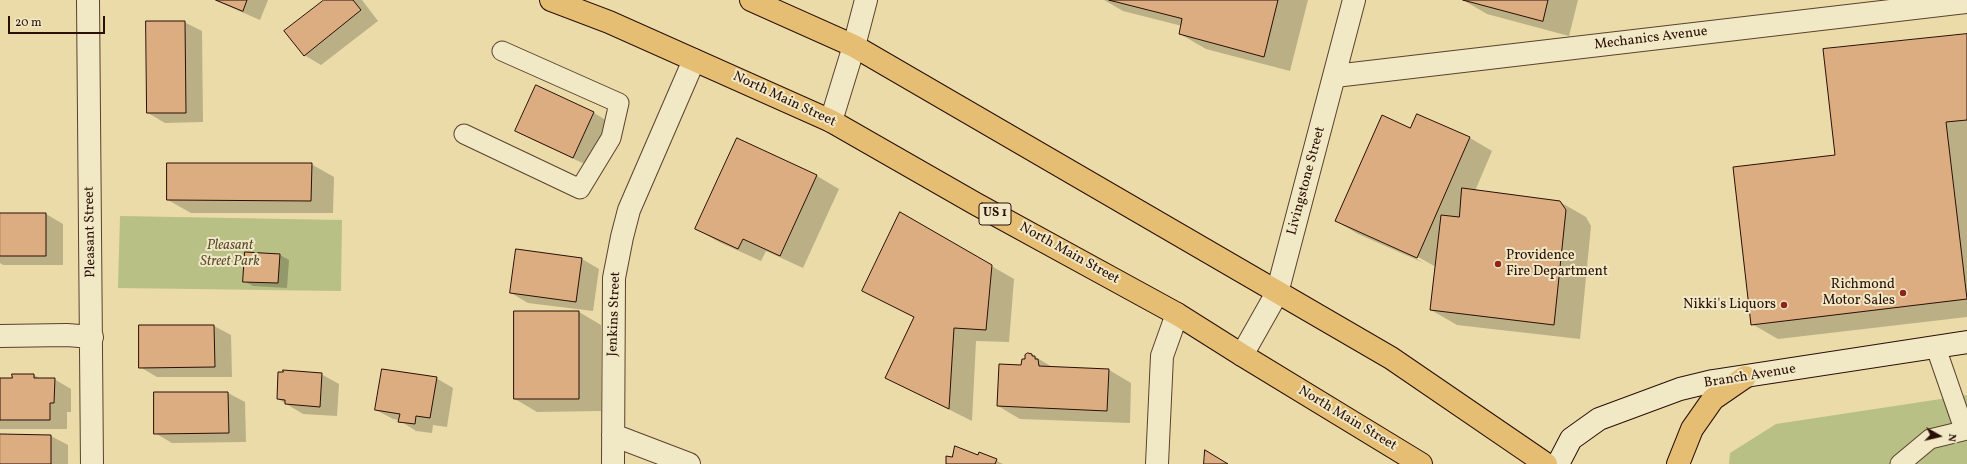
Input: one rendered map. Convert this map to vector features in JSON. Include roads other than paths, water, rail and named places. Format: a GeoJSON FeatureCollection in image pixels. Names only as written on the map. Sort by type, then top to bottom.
{"type":"FeatureCollection","features":[{"type":"Feature","properties":{"kind":"main road","name":"North Main Street"},"geometry":{"type":"LineString","coordinates":[[551,0],[609,22],[831,121],[976,204],[1178,314],[1242,355],[1421,464]]}},
{"type":"Feature","properties":{"kind":"main road"},"geometry":{"type":"LineString","coordinates":[[751,0],[854,46],[1390,358],[1546,464]]}},
{"type":"Feature","properties":{"kind":"main road"},"geometry":{"type":"LineString","coordinates":[[1678,464],[1692,429],[1713,399],[1745,377]]}},
{"type":"Feature","properties":{"kind":"street","name":"Pleasant Street"},"geometry":{"type":"LineString","coordinates":[[88,0],[92,464]]}},
{"type":"Feature","properties":{"kind":"street"},"geometry":{"type":"LineString","coordinates":[[831,121],[854,46],[866,0]]}},
{"type":"Feature","properties":{"kind":"street","name":"Livingstone Street"},"geometry":{"type":"LineString","coordinates":[[1242,355],[1277,293],[1354,0]]}},
{"type":"Feature","properties":{"kind":"street","name":"Mechanics Avenue"},"geometry":{"type":"LineString","coordinates":[[1335,76],[1967,2]]}},
{"type":"Feature","properties":{"kind":"street","name":"Jenkins Street"},"geometry":{"type":"LineString","coordinates":[[613,464],[614,278],[622,237],[629,210],[694,60]]}},
{"type":"Feature","properties":{"kind":"street"},"geometry":{"type":"LineString","coordinates":[[1157,464],[1162,356],[1178,314]]}},
{"type":"Feature","properties":{"kind":"street"},"geometry":{"type":"LineString","coordinates":[[0,336],[67,335],[92,338]]}},
{"type":"Feature","properties":{"kind":"street","name":"Branch Avenue"},"geometry":{"type":"LineString","coordinates":[[1558,464],[1571,439],[1599,419],[1680,389],[1713,381],[1936,348],[1967,342]]}},
{"type":"Feature","properties":{"kind":"street"},"geometry":{"type":"LineString","coordinates":[[613,435],[689,464]]}},
{"type":"Feature","properties":{"kind":"lane"},"geometry":{"type":"LineString","coordinates":[[464,134],[580,189],[612,138],[619,103],[502,51]]}},
{"type":"Feature","properties":{"kind":"lane"},"geometry":{"type":"LineString","coordinates":[[1900,464],[1930,439],[1966,429],[1936,348]]}},
{"type":"Feature","properties":{"kind":"place","name":"Providence Fire Department"},"geometry":{"type":"Point","coordinates":[1498,264]}},
{"type":"Feature","properties":{"kind":"place","name":"Richmond Motor Sales"},"geometry":{"type":"Point","coordinates":[1903,293]}},
{"type":"Feature","properties":{"kind":"place","name":"Nikki's Liquors"},"geometry":{"type":"Point","coordinates":[1784,305]}},
{"type":"Feature","properties":{"kind":"park label","name":"Pleasant Street Park"},"geometry":{"type":"Point","coordinates":[230,254]}}]}
